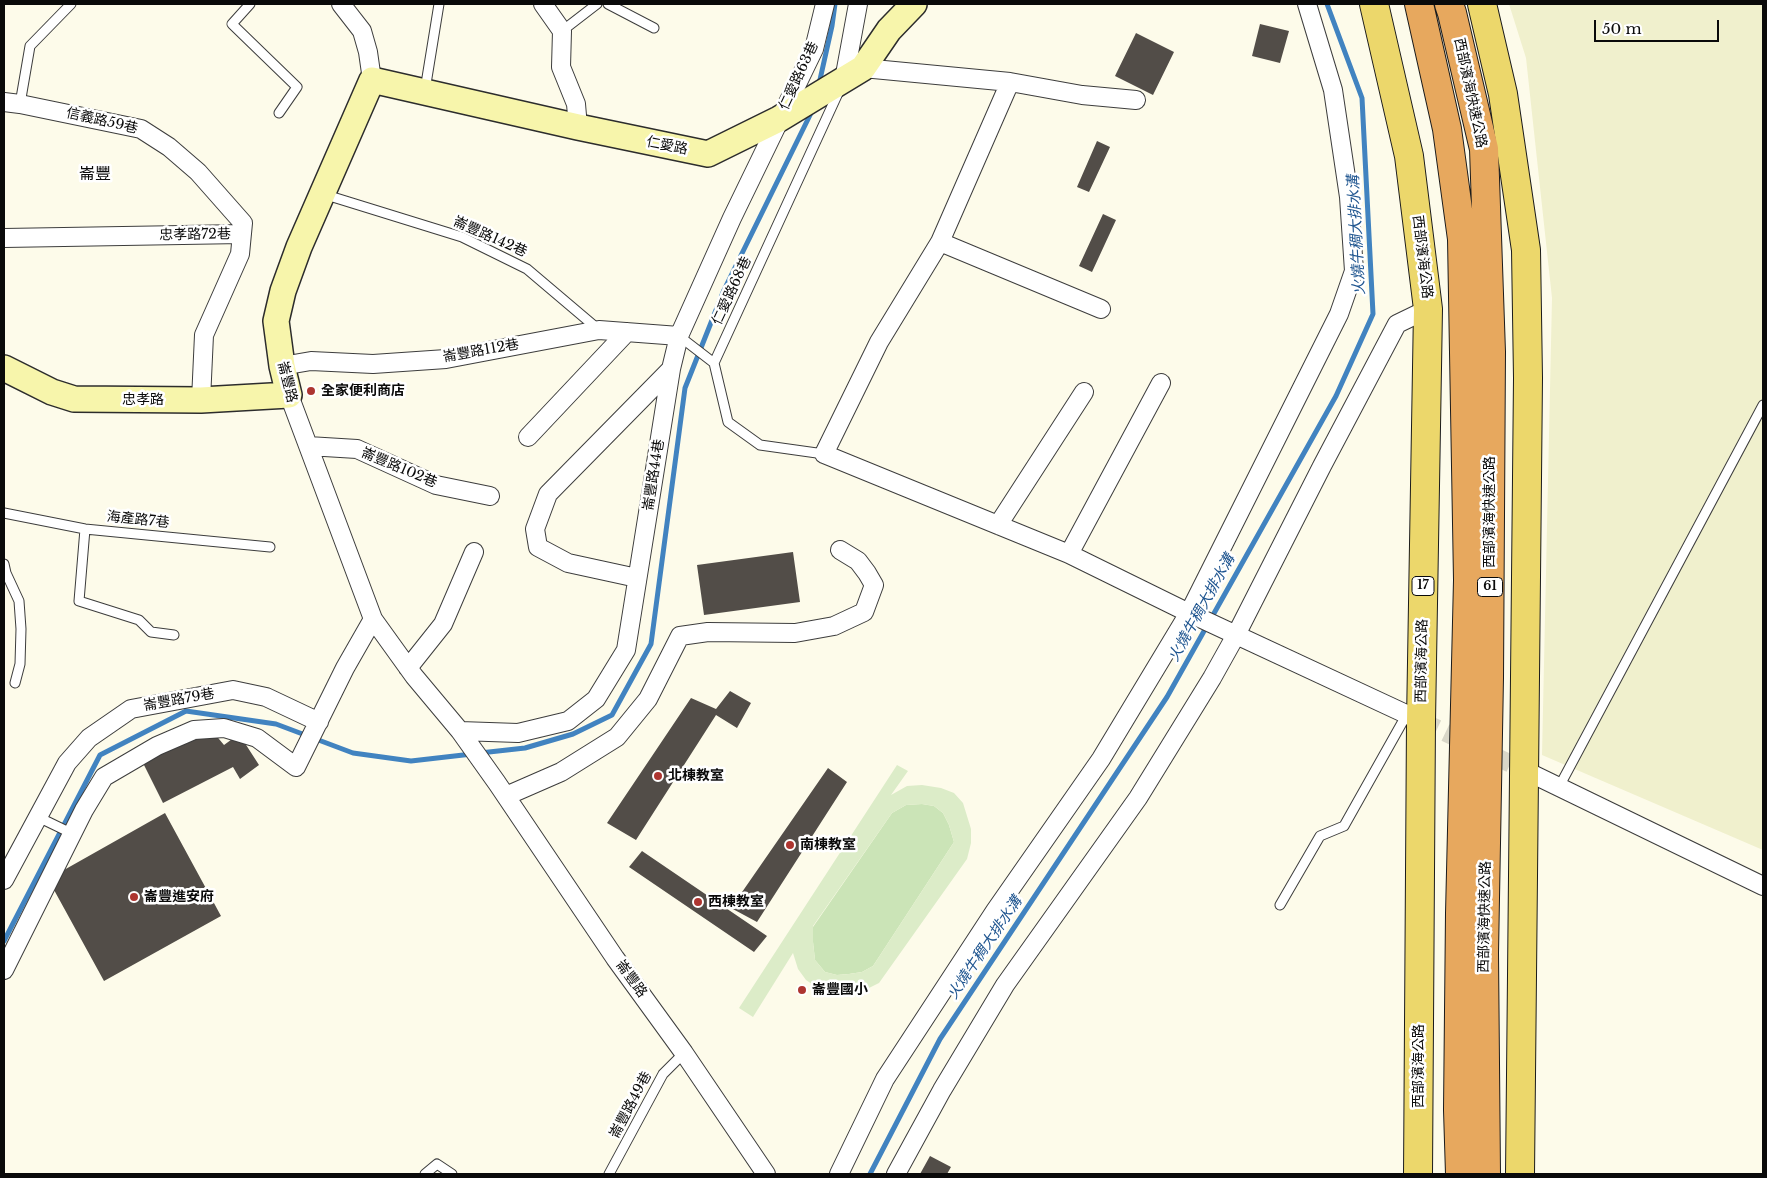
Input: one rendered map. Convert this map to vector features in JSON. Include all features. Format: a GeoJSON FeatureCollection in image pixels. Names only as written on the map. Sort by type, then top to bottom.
{"type":"FeatureCollection","features":[{"type":"Feature","properties":{"kind":"highway","name":"西部濱海快速公路"},"geometry":{"type":"LineString","coordinates":[[1419,4],[1447,129],[1462,239],[1468,580],[1459,982],[1458,1110],[1460,1174]]}},
{"type":"Feature","properties":{"kind":"highway","name":"西部濱海快速公路"},"geometry":{"type":"LineString","coordinates":[[1448,4],[1452,13],[1484,148],[1491,352],[1489,678],[1484,953],[1486,1174]]}},
{"type":"Feature","properties":{"kind":"main road","name":"西部濱海公路"},"geometry":{"type":"LineString","coordinates":[[1374,4],[1410,156],[1428,309],[1414,717],[1418,1174]]}},
{"type":"Feature","properties":{"kind":"main road"},"geometry":{"type":"LineString","coordinates":[[1486,8],[1503,94],[1526,250],[1528,378],[1520,1174]]}},
{"type":"Feature","properties":{"kind":"street"},"geometry":{"type":"LineString","coordinates":[[341,4],[362,31],[368,52],[372,80]]}},
{"type":"Feature","properties":{"kind":"street"},"geometry":{"type":"LineString","coordinates":[[543,4],[562,31],[562,67],[576,104],[578,127]]}},
{"type":"Feature","properties":{"kind":"street","name":"仁愛路63巷"},"geometry":{"type":"LineString","coordinates":[[778,119],[814,49],[825,4]]}},
{"type":"Feature","properties":{"kind":"street"},"geometry":{"type":"LineString","coordinates":[[858,4],[854,74],[1010,82],[1082,96],[1136,100]]}},
{"type":"Feature","properties":{"kind":"street","name":"仁愛路"},"geometry":{"type":"LineString","coordinates":[[372,80],[578,127],[708,154],[778,119],[854,74],[889,30],[914,4]]}},
{"type":"Feature","properties":{"kind":"street"},"geometry":{"type":"LineString","coordinates":[[839,1174],[885,1080],[995,911],[1101,759],[1189,613],[1339,314],[1354,271],[1350,197],[1333,90],[1307,4]]}},
{"type":"Feature","properties":{"kind":"street","name":"崙豐路"},"geometry":{"type":"LineString","coordinates":[[372,80],[299,247],[283,291],[276,321],[282,366],[289,395],[373,619],[408,668],[463,736],[502,790],[615,958],[684,1053],[766,1174]]}},
{"type":"Feature","properties":{"kind":"street"},"geometry":{"type":"LineString","coordinates":[[1010,82],[940,242],[879,342],[824,454],[1069,554],[1189,613],[1414,717]]}},
{"type":"Feature","properties":{"kind":"street","name":"信義路59巷"},"geometry":{"type":"LineString","coordinates":[[12,103],[141,129],[170,148],[198,172],[243,223],[242,234]]}},
{"type":"Feature","properties":{"kind":"street","name":"崙豐路44巷"},"geometry":{"type":"LineString","coordinates":[[463,736],[518,734],[568,721],[596,699],[626,650],[671,368],[679,336],[778,119]]}},
{"type":"Feature","properties":{"kind":"street","name":"忠孝路72巷"},"geometry":{"type":"LineString","coordinates":[[4,238],[242,234],[240,254],[204,335],[200,400]]}},
{"type":"Feature","properties":{"kind":"street"},"geometry":{"type":"LineString","coordinates":[[940,242],[1101,309]]}},
{"type":"Feature","properties":{"kind":"street"},"geometry":{"type":"LineString","coordinates":[[896,1174],[942,1090],[1005,985],[1138,798],[1212,678],[1397,324],[1428,309]]}},
{"type":"Feature","properties":{"kind":"street","name":"崙豐路112巷"},"geometry":{"type":"LineString","coordinates":[[282,366],[311,362],[373,364],[446,359],[599,330],[679,336]]}},
{"type":"Feature","properties":{"kind":"street"},"geometry":{"type":"LineString","coordinates":[[528,437],[627,332]]}},
{"type":"Feature","properties":{"kind":"street","name":"忠孝路"},"geometry":{"type":"LineString","coordinates":[[4,368],[52,392],[74,399],[200,400],[289,395]]}},
{"type":"Feature","properties":{"kind":"street"},"geometry":{"type":"LineString","coordinates":[[637,578],[568,563],[538,547],[535,529],[548,494],[671,368]]}},
{"type":"Feature","properties":{"kind":"street"},"geometry":{"type":"LineString","coordinates":[[1069,554],[1161,383]]}},
{"type":"Feature","properties":{"kind":"street"},"geometry":{"type":"LineString","coordinates":[[998,525],[1084,392]]}},
{"type":"Feature","properties":{"kind":"street","name":"崙豐路102巷"},"geometry":{"type":"LineString","coordinates":[[308,446],[357,449],[436,485],[490,496]]}},
{"type":"Feature","properties":{"kind":"street"},"geometry":{"type":"LineString","coordinates":[[502,790],[561,772],[617,737],[648,700],[680,636],[708,632],[794,633],[834,626],[864,612],[874,585],[868,573],[858,561],[840,550]]}},
{"type":"Feature","properties":{"kind":"street"},"geometry":{"type":"LineString","coordinates":[[408,668],[443,624],[474,552]]}},
{"type":"Feature","properties":{"kind":"street"},"geometry":{"type":"LineString","coordinates":[[4,970],[72,833],[104,777],[157,746],[194,730],[224,728],[257,738],[296,767],[345,668],[373,619]]}},
{"type":"Feature","properties":{"kind":"street","name":"崙豐路79巷"},"geometry":{"type":"LineString","coordinates":[[4,880],[68,763],[88,738],[131,709],[233,690],[266,697],[319,722]]}},
{"type":"Feature","properties":{"kind":"street"},"geometry":{"type":"LineString","coordinates":[[1524,770],[1763,886]]}},
{"type":"Feature","properties":{"kind":"lane"},"geometry":{"type":"LineString","coordinates":[[12,103],[30,46],[71,4]]}},
{"type":"Feature","properties":{"kind":"lane"},"geometry":{"type":"LineString","coordinates":[[250,4],[232,24],[297,87],[279,113]]}},
{"type":"Feature","properties":{"kind":"lane"},"geometry":{"type":"LineString","coordinates":[[424,91],[440,4]]}},
{"type":"Feature","properties":{"kind":"lane"},"geometry":{"type":"LineString","coordinates":[[562,31],[597,4]]}},
{"type":"Feature","properties":{"kind":"lane"},"geometry":{"type":"LineString","coordinates":[[608,4],[654,28]]}},
{"type":"Feature","properties":{"kind":"lane","name":"仁愛路68巷"},"geometry":{"type":"LineString","coordinates":[[714,364],[854,74]]}},
{"type":"Feature","properties":{"kind":"lane","name":"崙豐路142巷"},"geometry":{"type":"LineString","coordinates":[[323,194],[462,237],[527,269],[599,330]]}},
{"type":"Feature","properties":{"kind":"lane"},"geometry":{"type":"LineString","coordinates":[[679,336],[714,364],[728,422],[760,445],[824,454]]}},
{"type":"Feature","properties":{"kind":"lane"},"geometry":{"type":"LineString","coordinates":[[1559,787],[1763,405]]}},
{"type":"Feature","properties":{"kind":"lane","name":"海產路7巷"},"geometry":{"type":"LineString","coordinates":[[4,513],[85,529],[270,547]]}},
{"type":"Feature","properties":{"kind":"lane"},"geometry":{"type":"LineString","coordinates":[[85,529],[79,601],[139,620],[152,632],[174,635]]}},
{"type":"Feature","properties":{"kind":"lane"},"geometry":{"type":"LineString","coordinates":[[4,564],[6,574],[19,601],[20,611],[20,664],[15,683]]}},
{"type":"Feature","properties":{"kind":"lane"},"geometry":{"type":"LineString","coordinates":[[1280,905],[1320,836],[1344,826],[1414,717]]}},
{"type":"Feature","properties":{"kind":"lane"},"geometry":{"type":"LineString","coordinates":[[38,817],[72,833]]}},
{"type":"Feature","properties":{"kind":"lane","name":"崙豐路49巷"},"geometry":{"type":"LineString","coordinates":[[609,1174],[663,1074],[684,1053]]}},
{"type":"Feature","properties":{"kind":"lane"},"geometry":{"type":"LineString","coordinates":[[425,1174],[438,1164],[452,1174]]}},
{"type":"Feature","properties":{"kind":"green space"},"geometry":{"type":"Polygon","coordinates":[[[1509,4],[1763,4],[1763,850],[1542,755],[1552,298],[1526,58],[1509,4]]]}},
{"type":"Feature","properties":{"kind":"green space"},"geometry":{"type":"Polygon","coordinates":[[[897,765],[908,771],[891,795],[907,786],[922,785],[941,788],[954,793],[963,803],[971,829],[971,843],[967,859],[879,983],[863,991],[844,994],[822,991],[806,980],[798,969],[793,953],[753,1017],[739,1008],[897,765]],[[922,804],[906,805],[892,813],[813,926],[815,960],[825,972],[837,975],[849,974],[862,972],[873,966],[954,842],[943,813],[934,806],[922,804]]]}},
{"type":"Feature","properties":{"kind":"green space"},"geometry":{"type":"Polygon","coordinates":[[[922,804],[934,806],[943,813],[954,842],[873,966],[862,972],[849,974],[837,975],[825,972],[815,960],[813,927],[892,813],[906,805],[922,804]]]}},
{"type":"Feature","properties":{"kind":"building"},"geometry":{"type":"Polygon","coordinates":[[[1260,24],[1289,31],[1280,63],[1252,56],[1260,24]]]}},
{"type":"Feature","properties":{"kind":"building"},"geometry":{"type":"Polygon","coordinates":[[[1136,33],[1174,52],[1153,95],[1115,76],[1136,33]]]}},
{"type":"Feature","properties":{"kind":"building"},"geometry":{"type":"Polygon","coordinates":[[[1097,141],[1110,147],[1089,192],[1077,187],[1097,141]]]}},
{"type":"Feature","properties":{"kind":"building"},"geometry":{"type":"Polygon","coordinates":[[[1103,214],[1116,220],[1092,272],[1079,266],[1103,214]]]}},
{"type":"Feature","properties":{"kind":"building"},"geometry":{"type":"Polygon","coordinates":[[[793,552],[800,602],[704,615],[697,565],[793,552]]]}},
{"type":"Feature","properties":{"kind":"building","name":"北棟教室"},"geometry":{"type":"Polygon","coordinates":[[[730,691],[751,703],[737,728],[716,715],[636,840],[607,823],[691,698],[716,709],[730,691]]]}},
{"type":"Feature","properties":{"kind":"building"},"geometry":{"type":"Polygon","coordinates":[[[214,733],[224,745],[239,734],[259,765],[240,779],[233,767],[163,803],[142,761],[179,737],[214,733]]]}},
{"type":"Feature","properties":{"kind":"building","name":"南棟教室"},"geometry":{"type":"Polygon","coordinates":[[[828,768],[847,782],[757,922],[731,908],[828,768]]]}},
{"type":"Feature","properties":{"kind":"building","name":"崙豐進安府"},"geometry":{"type":"Polygon","coordinates":[[[165,813],[221,916],[104,981],[48,879],[165,813]]]}},
{"type":"Feature","properties":{"kind":"building","name":"西棟教室"},"geometry":{"type":"Polygon","coordinates":[[[642,851],[767,936],[754,952],[629,867],[642,851]]]}},
{"type":"Feature","properties":{"kind":"building"},"geometry":{"type":"Polygon","coordinates":[[[930,1156],[951,1167],[947,1174],[920,1174],[930,1156]]]}},
{"type":"Feature","properties":{"kind":"waterway"},"geometry":{"type":"LineString","coordinates":[[819,84],[835,4]]}},
{"type":"Feature","properties":{"kind":"waterway","name":"火燒牛稠大排水溝"},"geometry":{"type":"LineString","coordinates":[[870,1174],[940,1039],[1167,697],[1336,396],[1373,314],[1362,98],[1327,4]]}},
{"type":"Feature","properties":{"kind":"waterway"},"geometry":{"type":"LineString","coordinates":[[480,753],[525,748],[573,734],[612,715],[651,644],[685,388],[724,290],[813,109]]}},
{"type":"Feature","properties":{"kind":"waterway"},"geometry":{"type":"LineString","coordinates":[[4,941],[100,755],[186,711],[276,724],[353,753],[411,761],[472,754]]}},
{"type":"Feature","properties":{"kind":"tunnel"},"geometry":{"type":"LineString","coordinates":[[1421,721],[1524,770]]}},
{"type":"Feature","properties":{"kind":"place","name":"全家便利商店"},"geometry":{"type":"Point","coordinates":[311,391]}},
{"type":"Feature","properties":{"kind":"place","name":"北棟教室"},"geometry":{"type":"Point","coordinates":[658,776]}},
{"type":"Feature","properties":{"kind":"place","name":"南棟教室"},"geometry":{"type":"Point","coordinates":[790,845]}},
{"type":"Feature","properties":{"kind":"place","name":"崙豐進安府"},"geometry":{"type":"Point","coordinates":[134,897]}},
{"type":"Feature","properties":{"kind":"place","name":"西棟教室"},"geometry":{"type":"Point","coordinates":[698,902]}},
{"type":"Feature","properties":{"kind":"place","name":"崙豐國小"},"geometry":{"type":"Point","coordinates":[802,990]}},
{"type":"Feature","properties":{"kind":"district","name":"崙豐"},"geometry":{"type":"Point","coordinates":[95,174]}}]}
